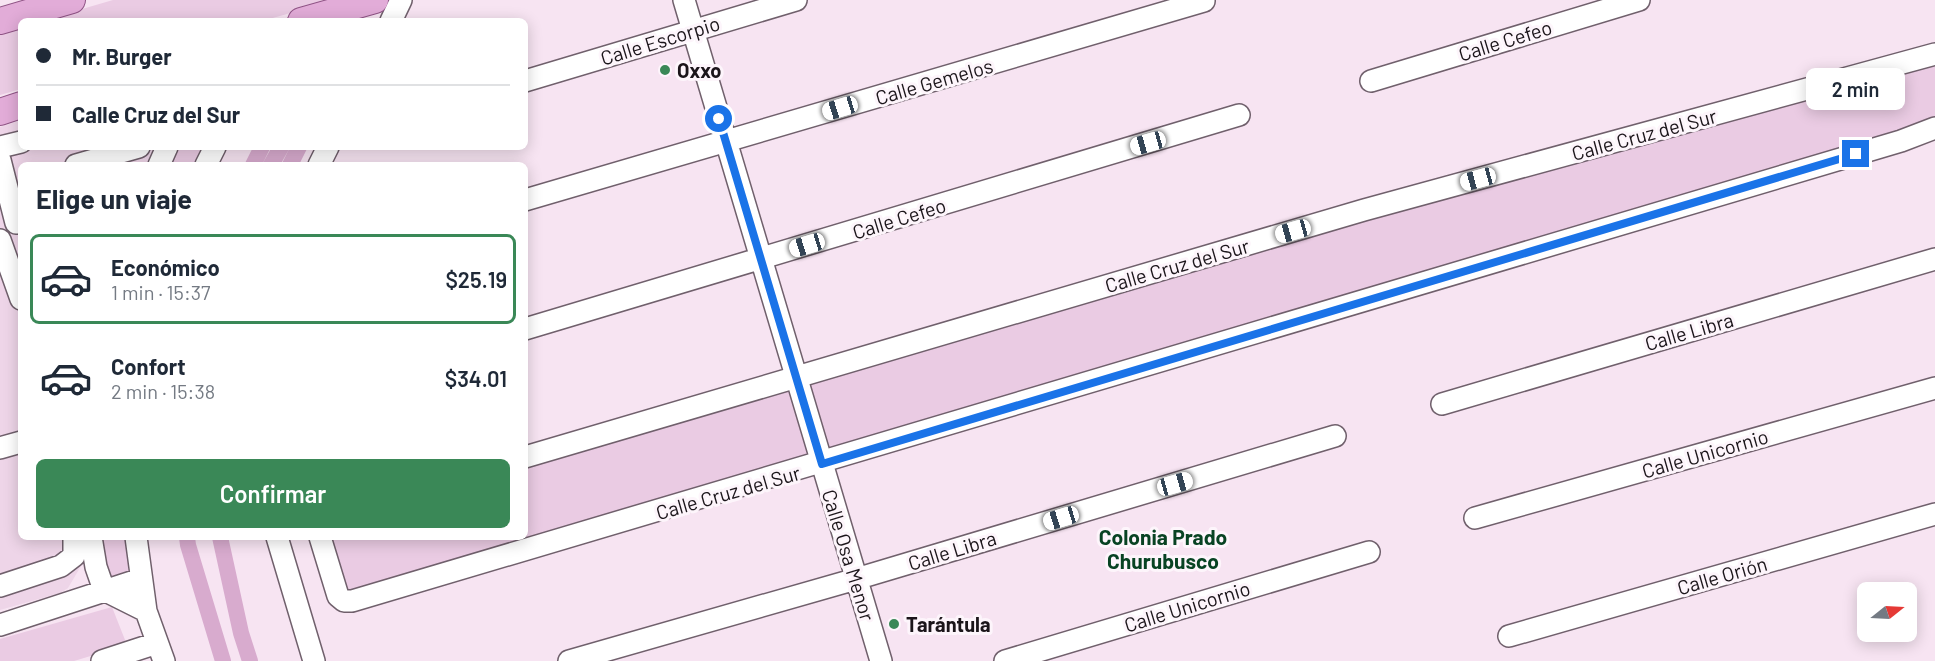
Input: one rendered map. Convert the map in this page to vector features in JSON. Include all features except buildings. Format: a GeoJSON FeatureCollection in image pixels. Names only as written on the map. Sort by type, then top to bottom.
{"type":"FeatureCollection","features":[{"type":"Feature","properties":{"kind":"main road"},"geometry":{"type":"LineString","coordinates":[[0,21],[72,0]]}},
{"type":"Feature","properties":{"kind":"main road"},"geometry":{"type":"LineString","coordinates":[[310,18],[375,0]]}},
{"type":"Feature","properties":{"kind":"main road"},"geometry":{"type":"LineString","coordinates":[[0,111],[18,106]]}},
{"type":"Feature","properties":{"kind":"street"},"geometry":{"type":"LineString","coordinates":[[392,18],[401,0]]}},
{"type":"Feature","properties":{"kind":"street","name":"Calle Osa Menor"},"geometry":{"type":"LineString","coordinates":[[684,0],[881,661]]}},
{"type":"Feature","properties":{"kind":"street","name":"Calle Escorpio"},"geometry":{"type":"LineString","coordinates":[[528,80],[796,0]]}},
{"type":"Feature","properties":{"kind":"street","name":"Calle Cefeo"},"geometry":{"type":"LineString","coordinates":[[1371,81],[1639,0]]}},
{"type":"Feature","properties":{"kind":"street","name":"Calle Gemelos"},"geometry":{"type":"LineString","coordinates":[[528,199],[1204,1]]}},
{"type":"Feature","properties":{"kind":"street","name":"Calle Cruz del Sur"},"geometry":{"type":"LineString","coordinates":[[528,456],[1364,210],[1935,54]]}},
{"type":"Feature","properties":{"kind":"street","name":"Calle Cefeo"},"geometry":{"type":"LineString","coordinates":[[528,328],[1239,115]]}},
{"type":"Feature","properties":{"kind":"street","name":"Calle Cruz del Sur"},"geometry":{"type":"LineString","coordinates":[[321,540],[338,596],[345,601],[352,601],[822,464],[1878,148],[1935,128]]}},
{"type":"Feature","properties":{"kind":"street"},"geometry":{"type":"LineString","coordinates":[[0,147],[18,143]]}},
{"type":"Feature","properties":{"kind":"street"},"geometry":{"type":"LineString","coordinates":[[86,162],[128,150]]}},
{"type":"Feature","properties":{"kind":"street"},"geometry":{"type":"LineString","coordinates":[[0,159],[10,185],[12,224]]}},
{"type":"Feature","properties":{"kind":"street"},"geometry":{"type":"LineString","coordinates":[[0,240],[18,291]]}},
{"type":"Feature","properties":{"kind":"street","name":"Calle Libra"},"geometry":{"type":"LineString","coordinates":[[1442,404],[1935,259]]}},
{"type":"Feature","properties":{"kind":"street","name":"Calle Unicornio"},"geometry":{"type":"LineString","coordinates":[[1475,518],[1935,388]]}},
{"type":"Feature","properties":{"kind":"street","name":"Calle Libra"},"geometry":{"type":"LineString","coordinates":[[569,661],[856,579],[1335,436]]}},
{"type":"Feature","properties":{"kind":"street","name":"Calle Orión"},"geometry":{"type":"LineString","coordinates":[[1509,636],[1935,514]]}},
{"type":"Feature","properties":{"kind":"street"},"geometry":{"type":"LineString","coordinates":[[0,586],[62,566],[74,556],[74,540]]}},
{"type":"Feature","properties":{"kind":"street"},"geometry":{"type":"LineString","coordinates":[[92,540],[96,567],[104,590],[146,611]]}},
{"type":"Feature","properties":{"kind":"street"},"geometry":{"type":"LineString","coordinates":[[102,661],[160,652],[146,611],[136,540]]}},
{"type":"Feature","properties":{"kind":"street"},"geometry":{"type":"LineString","coordinates":[[278,540],[314,661]]}},
{"type":"Feature","properties":{"kind":"street","name":"Calle Unicornio"},"geometry":{"type":"LineString","coordinates":[[1005,661],[1369,552]]}},
{"type":"Feature","properties":{"kind":"street"},"geometry":{"type":"LineString","coordinates":[[0,625],[141,579]]}},
{"type":"Feature","properties":{"kind":"shaded area"},"geometry":{"type":"Polygon","coordinates":[[[113,0],[337,0],[273,18],[51,18],[113,0]]]}},
{"type":"Feature","properties":{"kind":"shaded area"},"geometry":{"type":"Polygon","coordinates":[[[18,28],[18,90],[0,95],[0,33],[18,28]]]}},
{"type":"Feature","properties":{"kind":"shaded area"},"geometry":{"type":"Polygon","coordinates":[[[1935,58],[1935,124],[353,596],[345,584],[333,540],[528,540],[528,461],[772,388],[1935,58]]]}},
{"type":"Feature","properties":{"kind":"shaded area"},"geometry":{"type":"Polygon","coordinates":[[[18,121],[18,150],[154,150],[148,162],[18,162],[18,540],[84,540],[81,566],[68,588],[60,593],[0,610],[0,127],[18,121]]]}},
{"type":"Feature","properties":{"kind":"shaded area"},"geometry":{"type":"Polygon","coordinates":[[[178,150],[207,150],[201,162],[172,162],[178,150]]]}},
{"type":"Feature","properties":{"kind":"shaded area"},"geometry":{"type":"Polygon","coordinates":[[[98,540],[127,540],[129,577],[110,581],[98,540]]]}},
{"type":"Feature","properties":{"kind":"shaded area"},"geometry":{"type":"Polygon","coordinates":[[[112,607],[127,645],[74,661],[0,661],[0,639],[112,607]]]}},
{"type":"Feature","properties":{"kind":"waterway"},"geometry":{"type":"LineString","coordinates":[[254,162],[260,150]]}},
{"type":"Feature","properties":{"kind":"waterway"},"geometry":{"type":"LineString","coordinates":[[273,162],[279,150]]}},
{"type":"Feature","properties":{"kind":"waterway"},"geometry":{"type":"LineString","coordinates":[[292,162],[298,150]]}},
{"type":"Feature","properties":{"kind":"waterway"},"geometry":{"type":"LineString","coordinates":[[187,540],[223,661]]}},
{"type":"Feature","properties":{"kind":"waterway"},"geometry":{"type":"LineString","coordinates":[[221,540],[241,633],[250,661]]}},
{"type":"Feature","properties":{"kind":"place","name":"Oxxo"},"geometry":{"type":"Point","coordinates":[665,70]}},
{"type":"Feature","properties":{"kind":"place","name":"Tarántula"},"geometry":{"type":"Point","coordinates":[894,624]}},
{"type":"Feature","properties":{"kind":"district","name":"Colonia Prado Churubusco"},"geometry":{"type":"Point","coordinates":[1163,548]}},
{"type":"Feature","properties":{"kind":"route"},"geometry":{"type":"LineString","coordinates":[[719,119],[822,464],[1856,154]]}}]}
